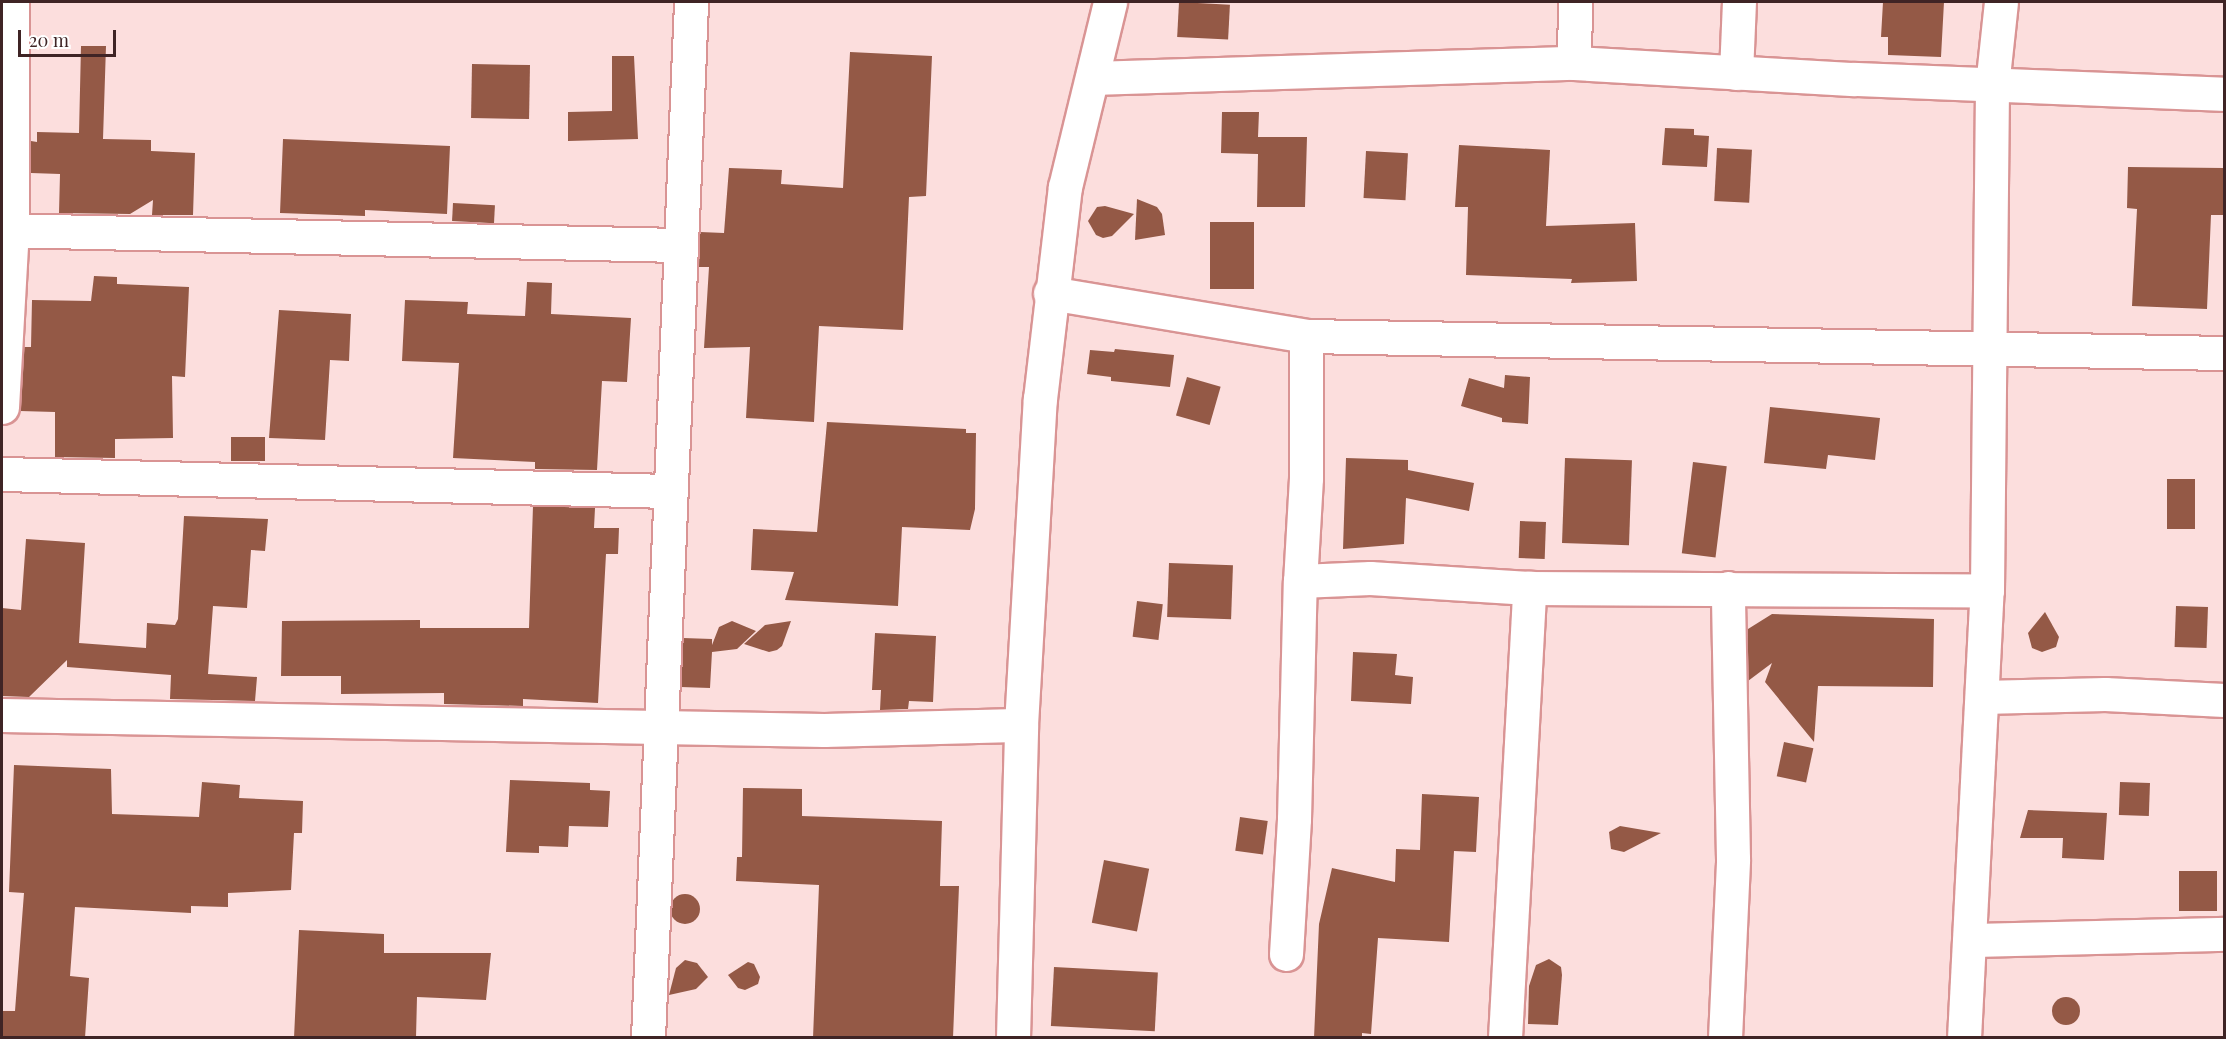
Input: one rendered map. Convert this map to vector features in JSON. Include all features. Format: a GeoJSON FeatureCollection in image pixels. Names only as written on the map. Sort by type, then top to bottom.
{"type":"FeatureCollection","features":[{"type":"Feature","properties":{"kind":"street"},"geometry":{"type":"LineString","coordinates":[[2,407],[12,2]]}},
{"type":"Feature","properties":{"kind":"street"},"geometry":{"type":"LineString","coordinates":[[648,1038],[668,491],[691,2]]}},
{"type":"Feature","properties":{"kind":"street"},"geometry":{"type":"LineString","coordinates":[[1013,1038],[1021,725],[1050,293],[1065,187],[1110,2]]}},
{"type":"Feature","properties":{"kind":"street"},"geometry":{"type":"LineString","coordinates":[[1574,63],[1575,2]]}},
{"type":"Feature","properties":{"kind":"street"},"geometry":{"type":"LineString","coordinates":[[1736,73],[1739,2]]}},
{"type":"Feature","properties":{"kind":"street"},"geometry":{"type":"LineString","coordinates":[[1964,1038],[1987,590],[1992,86],[2001,2]]}},
{"type":"Feature","properties":{"kind":"street"},"geometry":{"type":"LineString","coordinates":[[1092,78],[1574,63],[1992,86],[2224,94]]}},
{"type":"Feature","properties":{"kind":"street"},"geometry":{"type":"LineString","coordinates":[[7,229],[679,245]]}},
{"type":"Feature","properties":{"kind":"street"},"geometry":{"type":"LineString","coordinates":[[1050,293],[1306,336],[1988,348],[2222,358]]}},
{"type":"Feature","properties":{"kind":"street"},"geometry":{"type":"LineString","coordinates":[[1286,954],[1306,478],[1306,336]]}},
{"type":"Feature","properties":{"kind":"street"},"geometry":{"type":"LineString","coordinates":[[2,474],[668,491]]}},
{"type":"Feature","properties":{"kind":"street"},"geometry":{"type":"LineString","coordinates":[[1300,581],[1370,578],[1529,588],[1987,590]]}},
{"type":"Feature","properties":{"kind":"street"},"geometry":{"type":"LineString","coordinates":[[1505,1038],[1529,588]]}},
{"type":"Feature","properties":{"kind":"street"},"geometry":{"type":"LineString","coordinates":[[1725,1038],[1733,859],[1728,588]]}},
{"type":"Feature","properties":{"kind":"street"},"geometry":{"type":"LineString","coordinates":[[1982,697],[2105,694],[2224,700]]}},
{"type":"Feature","properties":{"kind":"street"},"geometry":{"type":"LineString","coordinates":[[2,715],[824,730],[1021,725]]}},
{"type":"Feature","properties":{"kind":"street"},"geometry":{"type":"LineString","coordinates":[[1970,940],[2224,934]]}},
{"type":"Feature","properties":{"kind":"building"},"geometry":{"type":"Polygon","coordinates":[[[1179,2],[1230,5],[1228,40],[1177,37],[1179,2]]]}},
{"type":"Feature","properties":{"kind":"building"},"geometry":{"type":"Polygon","coordinates":[[[1883,2],[1944,2],[1941,57],[1888,55],[1888,37],[1881,37],[1883,2]]]}},
{"type":"Feature","properties":{"kind":"building"},"geometry":{"type":"Polygon","coordinates":[[[81,46],[106,46],[103,139],[151,140],[151,151],[195,153],[193,215],[152,215],[153,200],[130,214],[59,213],[60,174],[31,173],[31,141],[37,142],[37,132],[79,133],[81,46]]]}},
{"type":"Feature","properties":{"kind":"building"},"geometry":{"type":"Polygon","coordinates":[[[850,52],[932,56],[926,196],[909,197],[903,330],[819,326],[814,422],[746,418],[750,347],[704,348],[709,267],[699,267],[700,232],[724,233],[729,168],[782,170],[781,184],[843,188],[850,52]]]}},
{"type":"Feature","properties":{"kind":"building"},"geometry":{"type":"Polygon","coordinates":[[[612,56],[634,56],[638,139],[568,141],[568,112],[612,111],[612,56]]]}},
{"type":"Feature","properties":{"kind":"building"},"geometry":{"type":"Polygon","coordinates":[[[472,64],[530,65],[529,119],[471,118],[472,64]]]}},
{"type":"Feature","properties":{"kind":"building"},"geometry":{"type":"Polygon","coordinates":[[[1222,112],[1259,112],[1258,137],[1307,137],[1305,207],[1257,207],[1258,154],[1221,153],[1222,112]]]}},
{"type":"Feature","properties":{"kind":"building"},"geometry":{"type":"Polygon","coordinates":[[[1665,128],[1694,129],[1694,135],[1709,136],[1707,167],[1662,165],[1665,128]]]}},
{"type":"Feature","properties":{"kind":"building"},"geometry":{"type":"Polygon","coordinates":[[[283,139],[450,146],[447,214],[365,210],[365,216],[280,213],[283,139]]]}},
{"type":"Feature","properties":{"kind":"building"},"geometry":{"type":"Polygon","coordinates":[[[1459,145],[1550,150],[1546,226],[1635,223],[1637,281],[1571,283],[1572,279],[1466,275],[1468,207],[1455,207],[1459,145]]]}},
{"type":"Feature","properties":{"kind":"building"},"geometry":{"type":"Polygon","coordinates":[[[1717,148],[1752,150],[1749,203],[1714,201],[1717,148]]]}},
{"type":"Feature","properties":{"kind":"building"},"geometry":{"type":"Polygon","coordinates":[[[1366,151],[1408,153],[1405,200],[1364,198],[1366,151]]]}},
{"type":"Feature","properties":{"kind":"building"},"geometry":{"type":"Polygon","coordinates":[[[2128,167],[2224,168],[2224,215],[2211,215],[2207,309],[2132,306],[2137,209],[2127,208],[2128,167]]]}},
{"type":"Feature","properties":{"kind":"building"},"geometry":{"type":"Polygon","coordinates":[[[1137,199],[1157,207],[1162,214],[1165,235],[1135,240],[1137,199]]]}},
{"type":"Feature","properties":{"kind":"building"},"geometry":{"type":"Polygon","coordinates":[[[453,203],[495,205],[494,223],[452,221],[453,203]]]}},
{"type":"Feature","properties":{"kind":"building"},"geometry":{"type":"Polygon","coordinates":[[[1105,206],[1134,214],[1112,236],[1103,238],[1096,235],[1088,221],[1097,207],[1105,206]]]}},
{"type":"Feature","properties":{"kind":"building"},"geometry":{"type":"Polygon","coordinates":[[[1210,222],[1254,222],[1254,289],[1210,289],[1210,222]]]}},
{"type":"Feature","properties":{"kind":"building"},"geometry":{"type":"Polygon","coordinates":[[[94,276],[117,277],[117,284],[189,287],[185,377],[172,376],[173,438],[115,439],[115,458],[55,457],[55,412],[20,411],[24,347],[31,347],[32,300],[91,301],[94,276]]]}},
{"type":"Feature","properties":{"kind":"building"},"geometry":{"type":"Polygon","coordinates":[[[527,282],[552,283],[551,314],[631,318],[627,382],[602,381],[597,470],[535,469],[535,462],[453,458],[459,363],[402,361],[405,300],[468,302],[467,314],[525,316],[527,282]]]}},
{"type":"Feature","properties":{"kind":"building"},"geometry":{"type":"Polygon","coordinates":[[[279,310],[351,314],[349,361],[330,360],[325,440],[269,438],[279,310]]]}},
{"type":"Feature","properties":{"kind":"building"},"geometry":{"type":"Polygon","coordinates":[[[1115,349],[1174,355],[1170,387],[1111,381],[1111,377],[1087,374],[1090,350],[1114,352],[1115,349]]]}},
{"type":"Feature","properties":{"kind":"building"},"geometry":{"type":"Polygon","coordinates":[[[1505,375],[1530,377],[1528,424],[1502,422],[1502,418],[1461,406],[1469,378],[1504,388],[1505,375]]]}},
{"type":"Feature","properties":{"kind":"building"},"geometry":{"type":"Polygon","coordinates":[[[1187,377],[1221,387],[1210,425],[1176,415],[1187,377]]]}},
{"type":"Feature","properties":{"kind":"building"},"geometry":{"type":"Polygon","coordinates":[[[1770,407],[1880,418],[1875,460],[1828,455],[1826,469],[1764,463],[1770,407]]]}},
{"type":"Feature","properties":{"kind":"building"},"geometry":{"type":"Polygon","coordinates":[[[827,422],[966,429],[966,433],[976,433],[975,509],[970,530],[902,527],[898,606],[785,600],[794,572],[751,570],[753,529],[817,532],[827,422]]]}},
{"type":"Feature","properties":{"kind":"building"},"geometry":{"type":"Polygon","coordinates":[[[231,437],[265,437],[265,461],[231,461],[231,437]]]}},
{"type":"Feature","properties":{"kind":"building"},"geometry":{"type":"Polygon","coordinates":[[[1346,458],[1408,460],[1408,470],[1474,483],[1469,511],[1406,498],[1404,544],[1343,549],[1346,458]]]}},
{"type":"Feature","properties":{"kind":"building"},"geometry":{"type":"Polygon","coordinates":[[[1565,458],[1632,460],[1629,545],[1562,543],[1565,458]]]}},
{"type":"Feature","properties":{"kind":"building"},"geometry":{"type":"Polygon","coordinates":[[[1693,462],[1727,466],[1716,557],[1682,553],[1693,462]]]}},
{"type":"Feature","properties":{"kind":"building"},"geometry":{"type":"Polygon","coordinates":[[[2167,479],[2195,479],[2195,529],[2167,529],[2167,479]]]}},
{"type":"Feature","properties":{"kind":"building"},"geometry":{"type":"Polygon","coordinates":[[[533,506],[595,508],[594,528],[619,528],[618,554],[606,554],[598,703],[523,699],[523,706],[444,704],[444,693],[341,694],[341,676],[281,676],[282,621],[420,620],[420,628],[529,628],[533,506]]]}},
{"type":"Feature","properties":{"kind":"building"},"geometry":{"type":"Polygon","coordinates":[[[184,516],[268,519],[265,551],[251,550],[247,608],[213,606],[208,674],[257,677],[255,701],[170,699],[171,675],[67,667],[67,660],[29,697],[2,696],[2,608],[21,610],[26,539],[85,543],[79,643],[146,648],[147,623],[175,625],[178,619],[184,516]]]}},
{"type":"Feature","properties":{"kind":"building"},"geometry":{"type":"Polygon","coordinates":[[[1520,521],[1546,522],[1545,559],[1519,558],[1520,521]]]}},
{"type":"Feature","properties":{"kind":"building"},"geometry":{"type":"Polygon","coordinates":[[[1169,563],[1233,565],[1231,619],[1167,617],[1169,563]]]}},
{"type":"Feature","properties":{"kind":"building"},"geometry":{"type":"Polygon","coordinates":[[[1137,601],[1163,604],[1158,640],[1133,637],[1137,601]]]}},
{"type":"Feature","properties":{"kind":"building"},"geometry":{"type":"Polygon","coordinates":[[[2176,606],[2208,607],[2207,648],[2175,647],[2176,606]]]}},
{"type":"Feature","properties":{"kind":"building"},"geometry":{"type":"Polygon","coordinates":[[[2045,612],[2059,637],[2056,647],[2042,652],[2032,648],[2028,633],[2045,612]]]}},
{"type":"Feature","properties":{"kind":"building"},"geometry":{"type":"Polygon","coordinates":[[[1772,614],[1934,619],[1933,687],[1818,686],[1814,742],[1765,682],[1772,663],[1748,681],[1748,629],[1772,614]]]}},
{"type":"Feature","properties":{"kind":"building"},"geometry":{"type":"Polygon","coordinates":[[[732,621],[756,631],[737,649],[712,652],[710,688],[681,687],[683,638],[712,639],[712,645],[719,627],[732,621]]]}},
{"type":"Feature","properties":{"kind":"building"},"geometry":{"type":"Polygon","coordinates":[[[791,621],[782,646],[777,650],[769,652],[744,644],[765,625],[791,621]]]}},
{"type":"Feature","properties":{"kind":"building"},"geometry":{"type":"Polygon","coordinates":[[[875,633],[936,636],[933,702],[909,701],[908,709],[880,710],[881,690],[872,690],[875,633]]]}},
{"type":"Feature","properties":{"kind":"building"},"geometry":{"type":"Polygon","coordinates":[[[1353,652],[1397,654],[1395,675],[1413,677],[1411,704],[1351,701],[1353,652]]]}},
{"type":"Feature","properties":{"kind":"building"},"geometry":{"type":"Polygon","coordinates":[[[1784,742],[1813,748],[1806,782],[1777,776],[1784,742]]]}},
{"type":"Feature","properties":{"kind":"building"},"geometry":{"type":"Polygon","coordinates":[[[14,765],[111,769],[112,814],[199,817],[202,782],[240,785],[239,798],[303,801],[302,833],[294,833],[291,890],[228,893],[228,907],[191,906],[191,913],[75,907],[70,976],[89,978],[85,1038],[2,1038],[2,1011],[15,1011],[24,893],[9,892],[14,765]]]}},
{"type":"Feature","properties":{"kind":"building"},"geometry":{"type":"Polygon","coordinates":[[[510,780],[590,783],[590,790],[610,791],[608,827],[569,826],[568,847],[539,846],[539,853],[506,852],[510,780]]]}},
{"type":"Feature","properties":{"kind":"building"},"geometry":{"type":"Polygon","coordinates":[[[2120,782],[2150,783],[2149,816],[2119,815],[2120,782]]]}},
{"type":"Feature","properties":{"kind":"building"},"geometry":{"type":"Polygon","coordinates":[[[743,788],[802,789],[802,816],[942,821],[940,886],[959,886],[953,1038],[813,1038],[819,885],[736,881],[737,857],[742,857],[743,788]]]}},
{"type":"Feature","properties":{"kind":"building"},"geometry":{"type":"Polygon","coordinates":[[[1422,794],[1479,797],[1476,852],[1454,851],[1449,942],[1378,938],[1371,1034],[1362,1033],[1362,1038],[1314,1038],[1319,924],[1332,868],[1395,882],[1396,849],[1420,850],[1422,794]]]}},
{"type":"Feature","properties":{"kind":"building"},"geometry":{"type":"Polygon","coordinates":[[[2028,810],[2107,813],[2104,860],[2062,858],[2063,838],[2020,838],[2028,810]]]}},
{"type":"Feature","properties":{"kind":"building"},"geometry":{"type":"Polygon","coordinates":[[[1240,817],[1268,821],[1263,855],[1235,851],[1240,817]]]}},
{"type":"Feature","properties":{"kind":"building"},"geometry":{"type":"Polygon","coordinates":[[[1620,826],[1661,833],[1624,852],[1611,849],[1609,832],[1620,826]]]}},
{"type":"Feature","properties":{"kind":"building"},"geometry":{"type":"Polygon","coordinates":[[[1104,860],[1149,869],[1137,932],[1092,923],[1104,860]]]}},
{"type":"Feature","properties":{"kind":"building"},"geometry":{"type":"Polygon","coordinates":[[[2179,871],[2217,871],[2217,911],[2179,911],[2179,871]]]}},
{"type":"Feature","properties":{"kind":"building"},"geometry":{"type":"Polygon","coordinates":[[[685,894],[691,895],[699,903],[699,915],[691,923],[685,924],[679,923],[671,915],[670,909],[671,903],[679,895],[685,894]]]}},
{"type":"Feature","properties":{"kind":"building"},"geometry":{"type":"Polygon","coordinates":[[[299,930],[384,934],[384,953],[491,953],[486,1000],[417,997],[416,1038],[294,1038],[299,930]]]}},
{"type":"Feature","properties":{"kind":"building"},"geometry":{"type":"Polygon","coordinates":[[[1549,959],[1561,967],[1558,1025],[1528,1024],[1529,986],[1536,965],[1549,959]]]}},
{"type":"Feature","properties":{"kind":"building"},"geometry":{"type":"Polygon","coordinates":[[[685,960],[697,963],[708,977],[696,989],[669,995],[676,968],[685,960]]]}},
{"type":"Feature","properties":{"kind":"building"},"geometry":{"type":"Polygon","coordinates":[[[748,962],[754,964],[760,977],[758,984],[745,990],[738,988],[728,975],[748,962]]]}},
{"type":"Feature","properties":{"kind":"building"},"geometry":{"type":"Polygon","coordinates":[[[1054,967],[1158,972],[1155,1031],[1051,1026],[1054,967]]]}},
{"type":"Feature","properties":{"kind":"building"},"geometry":{"type":"Polygon","coordinates":[[[2066,997],[2076,1001],[2080,1011],[2076,1021],[2066,1025],[2056,1021],[2052,1011],[2056,1001],[2066,997]]]}}]}
